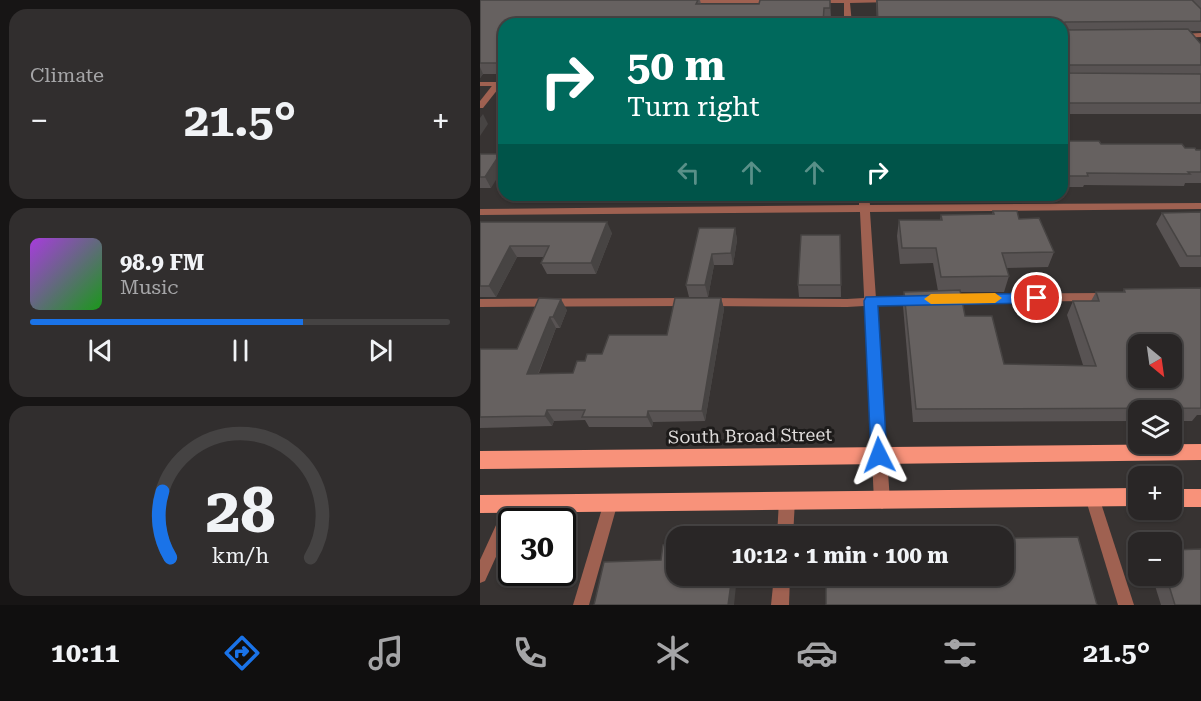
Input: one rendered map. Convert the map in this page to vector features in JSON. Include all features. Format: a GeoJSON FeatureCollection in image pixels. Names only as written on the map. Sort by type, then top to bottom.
{"type":"FeatureCollection","features":[{"type":"Feature","properties":{"kind":"main road","name":"South Broad Street"},"geometry":{"type":"LineString","coordinates":[[480,460],[1201,452]]}},
{"type":"Feature","properties":{"kind":"main road"},"geometry":{"type":"LineString","coordinates":[[480,504],[1128,497]]}},
{"type":"Feature","properties":{"kind":"main road"},"geometry":{"type":"LineString","coordinates":[[1182,498],[1201,498]]}},
{"type":"Feature","properties":{"kind":"street"},"geometry":{"type":"LineString","coordinates":[[800,1],[896,0]]}},
{"type":"Feature","properties":{"kind":"street"},"geometry":{"type":"LineString","coordinates":[[671,1],[789,1]]}},
{"type":"Feature","properties":{"kind":"street"},"geometry":{"type":"LineString","coordinates":[[847,1],[848,18]]}},
{"type":"Feature","properties":{"kind":"street"},"geometry":{"type":"LineString","coordinates":[[480,84],[498,84]]}},
{"type":"Feature","properties":{"kind":"street"},"geometry":{"type":"LineString","coordinates":[[865,202],[882,501]]}},
{"type":"Feature","properties":{"kind":"street"},"geometry":{"type":"LineString","coordinates":[[480,212],[865,202],[1201,206]]}},
{"type":"Feature","properties":{"kind":"street"},"geometry":{"type":"LineString","coordinates":[[786,526],[787,500]]}},
{"type":"Feature","properties":{"kind":"street"},"geometry":{"type":"LineString","coordinates":[[780,605],[781,586]]}},
{"type":"Feature","properties":{"kind":"lane"},"geometry":{"type":"LineString","coordinates":[[1166,36],[1201,35]]}},
{"type":"Feature","properties":{"kind":"lane"},"geometry":{"type":"LineString","coordinates":[[480,106],[498,87]]}},
{"type":"Feature","properties":{"kind":"lane"},"geometry":{"type":"LineString","coordinates":[[480,303],[847,303],[930,299],[1118,297]]}},
{"type":"Feature","properties":{"kind":"lane"},"geometry":{"type":"LineString","coordinates":[[1092,497],[1126,605]]}},
{"type":"Feature","properties":{"kind":"lane"},"geometry":{"type":"LineString","coordinates":[[581,605],[611,502]]}},
{"type":"Feature","properties":{"kind":"lane"},"geometry":{"type":"LineString","coordinates":[[480,576],[513,504]]}},
{"type":"Feature","properties":{"kind":"building"},"geometry":{"type":"Polygon","coordinates":[[[480,0],[698,0],[696,4],[759,4],[760,0],[830,0],[830,8],[824,8],[823,18],[498,18],[498,63],[480,63],[480,0]]]}},
{"type":"Feature","properties":{"kind":"building"},"geometry":{"type":"Polygon","coordinates":[[[877,0],[1192,0],[1201,9],[1201,21],[1068,22],[1068,18],[878,18],[877,0]]]}},
{"type":"Feature","properties":{"kind":"building"},"geometry":{"type":"Polygon","coordinates":[[[1188,29],[1201,44],[1201,65],[1068,65],[1068,30],[1188,29]]]}},
{"type":"Feature","properties":{"kind":"building"},"geometry":{"type":"Polygon","coordinates":[[[1068,73],[1201,74],[1201,103],[1068,103],[1068,73]]]}},
{"type":"Feature","properties":{"kind":"building"},"geometry":{"type":"Polygon","coordinates":[[[1068,141],[1099,141],[1101,144],[1182,144],[1185,148],[1201,150],[1201,172],[1188,172],[1190,174],[1087,173],[1088,176],[1068,176],[1068,141]]]}},
{"type":"Feature","properties":{"kind":"building"},"geometry":{"type":"Polygon","coordinates":[[[480,154],[498,154],[485,177],[480,177],[480,154]]]}},
{"type":"Feature","properties":{"kind":"building"},"geometry":{"type":"Polygon","coordinates":[[[993,211],[1017,211],[1019,219],[1039,218],[1054,252],[1002,253],[1009,276],[941,277],[936,248],[902,248],[899,220],[942,220],[941,215],[994,214],[993,211]]]}},
{"type":"Feature","properties":{"kind":"building"},"geometry":{"type":"Polygon","coordinates":[[[1201,212],[1201,256],[1187,256],[1162,213],[1201,212]]]}},
{"type":"Feature","properties":{"kind":"building"},"geometry":{"type":"Polygon","coordinates":[[[480,222],[607,222],[591,263],[541,263],[549,246],[510,246],[489,286],[480,286],[480,222]]]}},
{"type":"Feature","properties":{"kind":"building"},"geometry":{"type":"Polygon","coordinates":[[[699,228],[735,228],[731,253],[712,254],[705,285],[686,285],[699,228]]]}},
{"type":"Feature","properties":{"kind":"building"},"geometry":{"type":"Polygon","coordinates":[[[801,235],[840,235],[841,285],[798,285],[801,235]]]}},
{"type":"Feature","properties":{"kind":"building"},"geometry":{"type":"Polygon","coordinates":[[[1201,288],[1201,408],[1182,408],[1182,400],[1128,400],[1128,408],[916,409],[904,292],[960,290],[965,316],[992,316],[1004,364],[1096,366],[1073,301],[1099,301],[1096,292],[1125,292],[1124,289],[1201,288]]]}},
{"type":"Feature","properties":{"kind":"building"},"geometry":{"type":"Polygon","coordinates":[[[539,298],[561,299],[553,317],[550,317],[527,374],[573,373],[577,361],[585,361],[587,354],[602,354],[609,335],[667,335],[675,298],[721,298],[702,411],[648,411],[647,417],[582,417],[585,410],[547,410],[545,416],[480,417],[480,349],[517,349],[539,298]]]}},
{"type":"Feature","properties":{"kind":"building"},"geometry":{"type":"Polygon","coordinates":[[[1078,537],[1097,605],[826,605],[826,586],[1014,586],[1014,538],[1078,537]]]}},
{"type":"Feature","properties":{"kind":"building"},"geometry":{"type":"Polygon","coordinates":[[[663,545],[666,545],[666,586],[731,586],[728,605],[594,605],[604,562],[661,560],[663,545]]]}},
{"type":"Feature","properties":{"kind":"building"},"geometry":{"type":"Polygon","coordinates":[[[1201,549],[1201,605],[1175,605],[1169,586],[1182,586],[1182,550],[1201,549]]]}},
{"type":"Feature","properties":{"kind":"slow traffic"},"geometry":{"type":"LineString","coordinates":[[931,299],[995,298]]}},
{"type":"Feature","properties":{"kind":"route"},"geometry":{"type":"LineString","coordinates":[[879,455],[870,301],[1037,298]]}}]}
